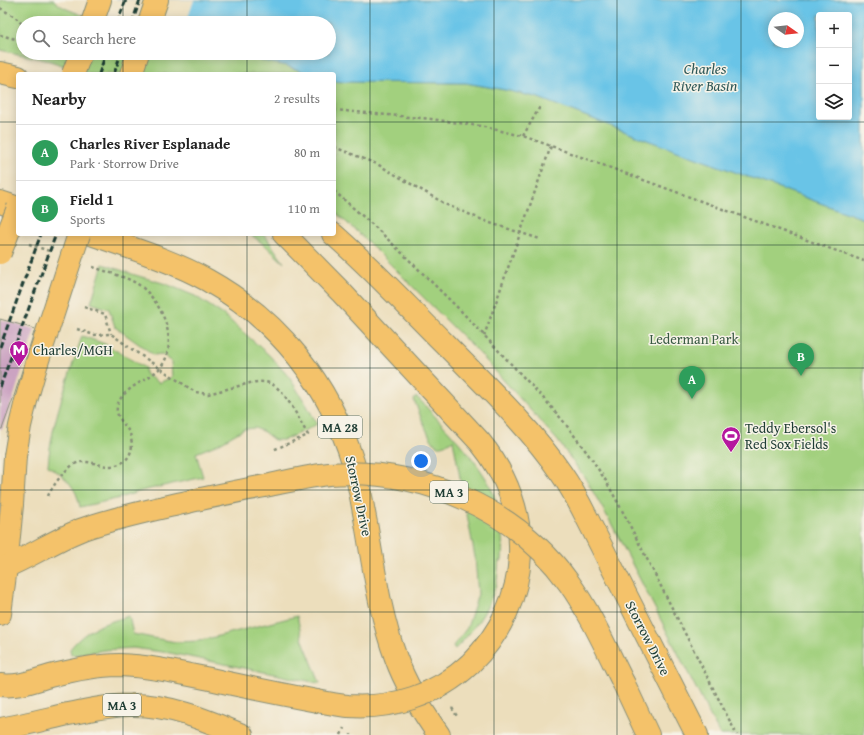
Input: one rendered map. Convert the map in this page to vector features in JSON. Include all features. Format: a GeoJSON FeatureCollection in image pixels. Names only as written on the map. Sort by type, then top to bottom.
{"type":"FeatureCollection","features":[{"type":"Feature","properties":{"kind":"main road"},"geometry":{"type":"LineString","coordinates":[[94,16],[100,0]]}},
{"type":"Feature","properties":{"kind":"main road"},"geometry":{"type":"LineString","coordinates":[[151,16],[157,0]]}},
{"type":"Feature","properties":{"kind":"main road"},"geometry":{"type":"LineString","coordinates":[[74,72],[78,60]]}},
{"type":"Feature","properties":{"kind":"main road"},"geometry":{"type":"LineString","coordinates":[[132,72],[136,60]]}},
{"type":"Feature","properties":{"kind":"main road"},"geometry":{"type":"LineString","coordinates":[[0,73],[16,77]]}},
{"type":"Feature","properties":{"kind":"main road"},"geometry":{"type":"LineString","coordinates":[[0,202],[16,207]]}},
{"type":"Feature","properties":{"kind":"main road"},"geometry":{"type":"LineString","coordinates":[[0,253],[16,213]]}},
{"type":"Feature","properties":{"kind":"main road"},"geometry":{"type":"LineString","coordinates":[[0,614],[3,568],[12,505],[15,456],[20,426],[36,366],[78,236]]}},
{"type":"Feature","properties":{"kind":"main road","name":"Storrow Drive"},"geometry":{"type":"LineString","coordinates":[[97,236],[182,267],[207,279],[230,294],[270,325],[310,371],[338,422],[353,464],[379,597],[389,639],[396,659],[417,702],[439,735]]}},
{"type":"Feature","properties":{"kind":"main road"},"geometry":{"type":"LineString","coordinates":[[0,685],[23,684],[90,667],[133,666],[162,670],[317,702],[359,706],[384,705],[408,700],[440,686],[458,675],[485,648],[499,626],[513,596],[519,571],[520,545],[517,516],[505,481],[491,456],[472,433],[341,292],[286,236]]}},
{"type":"Feature","properties":{"kind":"main road","name":"Storrow Drive"},"geometry":{"type":"LineString","coordinates":[[335,236],[381,279],[505,405],[535,439],[562,474],[587,518],[697,735]]}},
{"type":"Feature","properties":{"kind":"main road","name":"MA 3"},"geometry":{"type":"LineString","coordinates":[[3,568],[82,529],[118,518],[308,477],[341,474],[376,475],[420,483],[453,494],[507,522],[553,563],[570,584],[585,608],[648,735]]}},
{"type":"Feature","properties":{"kind":"main road","name":"MA 3"},"geometry":{"type":"LineString","coordinates":[[0,729],[87,710],[132,705],[174,711],[204,720],[242,735]]}},
{"type":"Feature","properties":{"kind":"path"},"geometry":{"type":"LineString","coordinates":[[0,8],[16,18]]}},
{"type":"Feature","properties":{"kind":"path"},"geometry":{"type":"LineString","coordinates":[[0,35],[16,39]]}},
{"type":"Feature","properties":{"kind":"path"},"geometry":{"type":"LineString","coordinates":[[523,136],[541,105]]}},
{"type":"Feature","properties":{"kind":"path"},"geometry":{"type":"LineString","coordinates":[[336,110],[431,119],[480,126],[523,136],[864,261]]}},
{"type":"Feature","properties":{"kind":"path"},"geometry":{"type":"LineString","coordinates":[[484,336],[551,146]]}},
{"type":"Feature","properties":{"kind":"path"},"geometry":{"type":"LineString","coordinates":[[336,148],[377,164],[447,205],[490,222],[540,239]]}},
{"type":"Feature","properties":{"kind":"path"},"geometry":{"type":"LineString","coordinates":[[28,244],[50,252]]}},
{"type":"Feature","properties":{"kind":"path"},"geometry":{"type":"LineString","coordinates":[[48,496],[51,489],[59,479],[75,463],[84,461],[114,466],[122,463],[128,457],[132,449],[131,438],[118,412],[118,405],[124,396],[136,384],[159,368],[165,360],[168,352],[168,334],[163,316],[154,300],[145,290],[129,280],[93,267]]}},
{"type":"Feature","properties":{"kind":"path"},"geometry":{"type":"LineString","coordinates":[[84,307],[105,314],[111,334],[194,392],[208,394],[256,382],[269,383],[276,387],[282,392],[308,435],[273,450]]}},
{"type":"Feature","properties":{"kind":"path"},"geometry":{"type":"LineString","coordinates":[[77,329],[94,335],[111,334]]}},
{"type":"Feature","properties":{"kind":"path"},"geometry":{"type":"LineString","coordinates":[[341,735],[345,728]]}},
{"type":"Feature","properties":{"kind":"green space"},"geometry":{"type":"Polygon","coordinates":[[[0,0],[54,0],[71,11],[84,16],[16,16],[16,54],[0,50],[0,0]]]}},
{"type":"Feature","properties":{"kind":"green space"},"geometry":{"type":"Polygon","coordinates":[[[45,60],[264,60],[304,72],[83,72],[45,60]]]}},
{"type":"Feature","properties":{"kind":"green space","name":"Lederman Park"},"geometry":{"type":"Polygon","coordinates":[[[336,81],[466,83],[536,97],[647,140],[864,219],[864,735],[720,735],[610,521],[585,478],[558,441],[482,356],[367,241],[336,213],[336,81]]]}},
{"type":"Feature","properties":{"kind":"green space"},"geometry":{"type":"Polygon","coordinates":[[[253,236],[265,236],[284,263],[253,236]]]}},
{"type":"Feature","properties":{"kind":"green space"},"geometry":{"type":"Polygon","coordinates":[[[103,264],[166,284],[195,296],[225,316],[269,355],[289,377],[317,424],[284,440],[274,440],[264,432],[255,428],[244,429],[218,444],[196,453],[203,477],[80,507],[73,488],[65,478],[48,466],[57,417],[82,336],[105,344],[145,368],[145,374],[159,383],[172,377],[171,361],[162,354],[154,355],[115,327],[109,309],[91,303],[103,264]]]}},
{"type":"Feature","properties":{"kind":"green space"},"geometry":{"type":"Polygon","coordinates":[[[416,397],[455,438],[480,469],[487,480],[495,499],[502,530],[502,561],[499,561],[497,580],[491,600],[481,618],[455,649],[453,646],[467,628],[478,594],[475,557],[453,440],[442,446],[435,444],[421,418],[414,400],[416,397]]]}},
{"type":"Feature","properties":{"kind":"green space"},"geometry":{"type":"Polygon","coordinates":[[[129,616],[133,634],[176,642],[199,641],[297,616],[302,638],[320,683],[170,653],[133,648],[104,650],[75,655],[71,654],[70,649],[83,636],[96,627],[129,616]]]}},
{"type":"Feature","properties":{"kind":"water","name":"Charles River Basin"},"geometry":{"type":"Polygon","coordinates":[[[114,0],[864,0],[864,219],[647,140],[536,97],[466,83],[344,82],[336,81],[336,72],[304,72],[287,66],[259,60],[336,60],[336,16],[158,16],[114,0]]]}},
{"type":"Feature","properties":{"kind":"pier"},"geometry":{"type":"Polygon","coordinates":[[[112,0],[194,0],[188,16],[152,16],[113,2],[112,0]]]}},
{"type":"Feature","properties":{"kind":"building"},"geometry":{"type":"Polygon","coordinates":[[[0,319],[35,329],[2,429],[0,429],[0,319]]]}},
{"type":"Feature","properties":{"kind":"railway"},"geometry":{"type":"LineString","coordinates":[[120,16],[126,0]]}},
{"type":"Feature","properties":{"kind":"railway"},"geometry":{"type":"LineString","coordinates":[[134,16],[140,0]]}},
{"type":"Feature","properties":{"kind":"railway"},"geometry":{"type":"LineString","coordinates":[[100,72],[104,60]]}},
{"type":"Feature","properties":{"kind":"railway"},"geometry":{"type":"LineString","coordinates":[[115,72],[119,60]]}},
{"type":"Feature","properties":{"kind":"railway"},"geometry":{"type":"LineString","coordinates":[[0,347],[40,236]]}},
{"type":"Feature","properties":{"kind":"railway"},"geometry":{"type":"LineString","coordinates":[[0,387],[55,236]]}},
{"type":"Feature","properties":{"kind":"place","name":"Charles/MGH"},"geometry":{"type":"Point","coordinates":[19,367]}},
{"type":"Feature","properties":{"kind":"place","name":"Field 1"},"geometry":{"type":"Point","coordinates":[801,376]}},
{"type":"Feature","properties":{"kind":"place","name":"Charles River Esplanade"},"geometry":{"type":"Point","coordinates":[692,399]}},
{"type":"Feature","properties":{"kind":"place","name":"Teddy Ebersol's Red Sox Fields"},"geometry":{"type":"Point","coordinates":[731,453]}}]}
